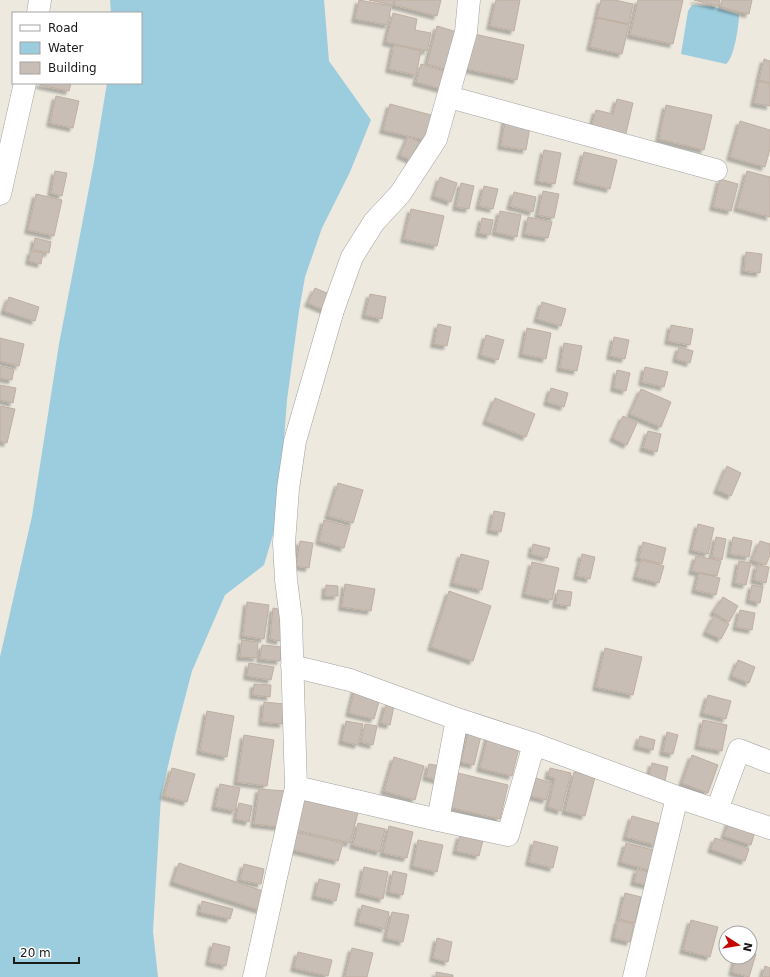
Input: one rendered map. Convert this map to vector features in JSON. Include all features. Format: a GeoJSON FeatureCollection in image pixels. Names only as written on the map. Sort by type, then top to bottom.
{"type":"FeatureCollection","features":[{"type":"Feature","properties":{"kind":"street"},"geometry":{"type":"LineString","coordinates":[[38,12],[40,0]]}},
{"type":"Feature","properties":{"kind":"street"},"geometry":{"type":"LineString","coordinates":[[254,977],[296,787],[291,619],[286,580],[284,543],[288,489],[295,441],[333,310],[352,256],[374,222],[400,194],[436,138],[449,97],[466,32],[469,0]]}},
{"type":"Feature","properties":{"kind":"street"},"geometry":{"type":"LineString","coordinates":[[0,194],[25,84]]}},
{"type":"Feature","properties":{"kind":"street"},"geometry":{"type":"LineString","coordinates":[[449,97],[716,170]]}},
{"type":"Feature","properties":{"kind":"street"},"geometry":{"type":"LineString","coordinates":[[292,666],[350,680],[456,719],[534,744],[677,797],[770,828]]}},
{"type":"Feature","properties":{"kind":"street"},"geometry":{"type":"LineString","coordinates":[[438,820],[456,719]]}},
{"type":"Feature","properties":{"kind":"street"},"geometry":{"type":"LineString","coordinates":[[296,787],[508,835],[534,744]]}},
{"type":"Feature","properties":{"kind":"street"},"geometry":{"type":"LineString","coordinates":[[717,810],[728,775],[739,750],[770,762]]}},
{"type":"Feature","properties":{"kind":"street"},"geometry":{"type":"LineString","coordinates":[[634,977],[677,797]]}},
{"type":"Feature","properties":{"kind":"water"},"geometry":{"type":"Polygon","coordinates":[[[110,0],[324,0],[329,61],[371,120],[350,172],[322,228],[305,277],[287,400],[278,518],[264,565],[225,595],[192,671],[175,736],[161,796],[153,931],[158,977],[0,977],[0,657],[32,516],[59,344],[94,162],[107,84],[142,84],[142,12],[111,12],[110,0]]]}},
{"type":"Feature","properties":{"kind":"water"},"geometry":{"type":"Polygon","coordinates":[[[692,5],[714,7],[739,15],[734,49],[729,61],[726,64],[681,54],[688,11],[692,5]]]}},
{"type":"Feature","properties":{"kind":"building"},"geometry":{"type":"Polygon","coordinates":[[[359,0],[391,6],[388,25],[355,19],[359,0]]]}},
{"type":"Feature","properties":{"kind":"building"},"geometry":{"type":"Polygon","coordinates":[[[369,0],[394,0],[393,5],[369,0]]]}},
{"type":"Feature","properties":{"kind":"building"},"geometry":{"type":"Polygon","coordinates":[[[395,0],[441,0],[437,16],[394,5],[395,0]]]}},
{"type":"Feature","properties":{"kind":"building"},"geometry":{"type":"Polygon","coordinates":[[[496,0],[520,0],[514,31],[490,26],[496,0]]]}},
{"type":"Feature","properties":{"kind":"building"},"geometry":{"type":"Polygon","coordinates":[[[601,0],[615,0],[633,4],[629,24],[597,17],[601,0]]]}},
{"type":"Feature","properties":{"kind":"building"},"geometry":{"type":"Polygon","coordinates":[[[638,0],[683,0],[673,44],[630,35],[638,0]]]}},
{"type":"Feature","properties":{"kind":"building"},"geometry":{"type":"Polygon","coordinates":[[[694,0],[720,0],[718,6],[694,0]]]}},
{"type":"Feature","properties":{"kind":"building"},"geometry":{"type":"Polygon","coordinates":[[[722,0],[752,0],[749,14],[721,7],[722,0]]]}},
{"type":"Feature","properties":{"kind":"building"},"geometry":{"type":"Polygon","coordinates":[[[393,13],[417,19],[415,30],[431,33],[427,51],[386,42],[393,13]]]}},
{"type":"Feature","properties":{"kind":"building"},"geometry":{"type":"Polygon","coordinates":[[[597,18],[629,25],[622,54],[590,47],[597,18]]]}},
{"type":"Feature","properties":{"kind":"building"},"geometry":{"type":"Polygon","coordinates":[[[437,26],[460,33],[449,70],[427,64],[437,26]]]}},
{"type":"Feature","properties":{"kind":"building"},"geometry":{"type":"Polygon","coordinates":[[[474,34],[524,45],[517,80],[467,69],[474,34]]]}},
{"type":"Feature","properties":{"kind":"building"},"geometry":{"type":"Polygon","coordinates":[[[394,45],[421,51],[416,75],[389,69],[394,45]]]}},
{"type":"Feature","properties":{"kind":"building"},"geometry":{"type":"Polygon","coordinates":[[[764,59],[770,61],[770,83],[759,80],[764,59]]]}},
{"type":"Feature","properties":{"kind":"building"},"geometry":{"type":"Polygon","coordinates":[[[421,64],[447,72],[442,89],[416,82],[421,64]]]}},
{"type":"Feature","properties":{"kind":"building"},"geometry":{"type":"Polygon","coordinates":[[[759,81],[770,84],[770,106],[754,103],[759,81]]]}},
{"type":"Feature","properties":{"kind":"building"},"geometry":{"type":"Polygon","coordinates":[[[40,84],[71,84],[69,91],[40,84]]]}},
{"type":"Feature","properties":{"kind":"building"},"geometry":{"type":"Polygon","coordinates":[[[56,96],[79,101],[73,128],[50,123],[56,96]]]}},
{"type":"Feature","properties":{"kind":"building"},"geometry":{"type":"Polygon","coordinates":[[[617,99],[633,103],[624,142],[590,134],[596,110],[613,114],[617,99]]]}},
{"type":"Feature","properties":{"kind":"building"},"geometry":{"type":"Polygon","coordinates":[[[390,104],[431,115],[425,140],[383,130],[390,104]]]}},
{"type":"Feature","properties":{"kind":"building"},"geometry":{"type":"Polygon","coordinates":[[[666,105],[712,115],[704,150],[659,139],[666,105]]]}},
{"type":"Feature","properties":{"kind":"building"},"geometry":{"type":"Polygon","coordinates":[[[506,116],[531,121],[526,150],[501,146],[506,116]]]}},
{"type":"Feature","properties":{"kind":"building"},"geometry":{"type":"Polygon","coordinates":[[[740,121],[770,130],[770,149],[765,167],[730,157],[740,121]]]}},
{"type":"Feature","properties":{"kind":"building"},"geometry":{"type":"Polygon","coordinates":[[[408,137],[419,142],[411,160],[400,155],[408,137]]]}},
{"type":"Feature","properties":{"kind":"building"},"geometry":{"type":"Polygon","coordinates":[[[544,150],[561,153],[555,184],[538,181],[544,150]]]}},
{"type":"Feature","properties":{"kind":"building"},"geometry":{"type":"Polygon","coordinates":[[[584,152],[617,160],[610,189],[577,181],[584,152]]]}},
{"type":"Feature","properties":{"kind":"building"},"geometry":{"type":"Polygon","coordinates":[[[55,171],[67,173],[62,196],[51,193],[55,171]]]}},
{"type":"Feature","properties":{"kind":"building"},"geometry":{"type":"Polygon","coordinates":[[[747,171],[770,177],[770,217],[737,208],[747,171]]]}},
{"type":"Feature","properties":{"kind":"building"},"geometry":{"type":"Polygon","coordinates":[[[440,177],[457,183],[451,202],[434,196],[440,177]]]}},
{"type":"Feature","properties":{"kind":"building"},"geometry":{"type":"Polygon","coordinates":[[[720,179],[738,184],[731,211],[713,207],[720,179]]]}},
{"type":"Feature","properties":{"kind":"building"},"geometry":{"type":"Polygon","coordinates":[[[461,183],[474,186],[469,209],[456,207],[461,183]]]}},
{"type":"Feature","properties":{"kind":"building"},"geometry":{"type":"Polygon","coordinates":[[[484,186],[498,189],[493,209],[479,206],[484,186]]]}},
{"type":"Feature","properties":{"kind":"building"},"geometry":{"type":"Polygon","coordinates":[[[543,191],[559,194],[554,218],[538,215],[543,191]]]}},
{"type":"Feature","properties":{"kind":"building"},"geometry":{"type":"Polygon","coordinates":[[[514,192],[536,197],[533,212],[510,206],[514,192]]]}},
{"type":"Feature","properties":{"kind":"building"},"geometry":{"type":"Polygon","coordinates":[[[36,194],[62,200],[54,236],[28,230],[36,194]]]}},
{"type":"Feature","properties":{"kind":"building"},"geometry":{"type":"Polygon","coordinates":[[[411,209],[444,216],[437,246],[404,239],[411,209]]]}},
{"type":"Feature","properties":{"kind":"building"},"geometry":{"type":"Polygon","coordinates":[[[500,211],[521,215],[517,237],[495,232],[500,211]]]}},
{"type":"Feature","properties":{"kind":"building"},"geometry":{"type":"Polygon","coordinates":[[[528,217],[552,222],[548,238],[525,234],[528,217]]]}},
{"type":"Feature","properties":{"kind":"building"},"geometry":{"type":"Polygon","coordinates":[[[482,218],[493,220],[490,235],[479,233],[482,218]]]}},
{"type":"Feature","properties":{"kind":"building"},"geometry":{"type":"Polygon","coordinates":[[[35,238],[51,242],[49,253],[33,250],[35,238]]]}},
{"type":"Feature","properties":{"kind":"building"},"geometry":{"type":"Polygon","coordinates":[[[31,251],[43,253],[41,264],[29,261],[31,251]]]}},
{"type":"Feature","properties":{"kind":"building"},"geometry":{"type":"Polygon","coordinates":[[[746,252],[762,254],[760,273],[744,271],[746,252]]]}},
{"type":"Feature","properties":{"kind":"building"},"geometry":{"type":"Polygon","coordinates":[[[315,288],[336,297],[329,312],[308,303],[315,288]]]}},
{"type":"Feature","properties":{"kind":"building"},"geometry":{"type":"Polygon","coordinates":[[[370,294],[386,297],[382,319],[365,315],[370,294]]]}},
{"type":"Feature","properties":{"kind":"building"},"geometry":{"type":"Polygon","coordinates":[[[9,297],[39,307],[35,321],[4,311],[9,297]]]}},
{"type":"Feature","properties":{"kind":"building"},"geometry":{"type":"Polygon","coordinates":[[[542,302],[566,309],[561,326],[537,319],[542,302]]]}},
{"type":"Feature","properties":{"kind":"building"},"geometry":{"type":"Polygon","coordinates":[[[438,324],[451,327],[447,346],[434,344],[438,324]]]}},
{"type":"Feature","properties":{"kind":"building"},"geometry":{"type":"Polygon","coordinates":[[[671,325],[693,329],[690,345],[668,341],[671,325]]]}},
{"type":"Feature","properties":{"kind":"building"},"geometry":{"type":"Polygon","coordinates":[[[527,328],[551,333],[546,359],[522,354],[527,328]]]}},
{"type":"Feature","properties":{"kind":"building"},"geometry":{"type":"Polygon","coordinates":[[[486,335],[504,340],[498,360],[481,355],[486,335]]]}},
{"type":"Feature","properties":{"kind":"building"},"geometry":{"type":"Polygon","coordinates":[[[614,337],[629,340],[625,359],[610,356],[614,337]]]}},
{"type":"Feature","properties":{"kind":"building"},"geometry":{"type":"Polygon","coordinates":[[[0,338],[24,344],[19,366],[0,361],[0,338]]]}},
{"type":"Feature","properties":{"kind":"building"},"geometry":{"type":"Polygon","coordinates":[[[564,343],[582,346],[577,371],[560,368],[564,343]]]}},
{"type":"Feature","properties":{"kind":"building"},"geometry":{"type":"Polygon","coordinates":[[[679,347],[693,351],[690,363],[676,359],[679,347]]]}},
{"type":"Feature","properties":{"kind":"building"},"geometry":{"type":"Polygon","coordinates":[[[0,366],[14,369],[12,380],[0,378],[0,366]]]}},
{"type":"Feature","properties":{"kind":"building"},"geometry":{"type":"Polygon","coordinates":[[[645,367],[668,372],[664,387],[642,382],[645,367]]]}},
{"type":"Feature","properties":{"kind":"building"},"geometry":{"type":"Polygon","coordinates":[[[617,370],[630,373],[626,391],[614,388],[617,370]]]}},
{"type":"Feature","properties":{"kind":"building"},"geometry":{"type":"Polygon","coordinates":[[[0,385],[16,388],[13,403],[0,400],[0,385]]]}},
{"type":"Feature","properties":{"kind":"building"},"geometry":{"type":"Polygon","coordinates":[[[551,388],[568,393],[564,407],[547,402],[551,388]]]}},
{"type":"Feature","properties":{"kind":"building"},"geometry":{"type":"Polygon","coordinates":[[[641,389],[671,402],[661,427],[630,414],[641,389]]]}},
{"type":"Feature","properties":{"kind":"building"},"geometry":{"type":"Polygon","coordinates":[[[495,398],[535,414],[526,437],[486,421],[495,398]]]}},
{"type":"Feature","properties":{"kind":"building"},"geometry":{"type":"Polygon","coordinates":[[[0,406],[15,409],[7,443],[0,441],[0,406]]]}},
{"type":"Feature","properties":{"kind":"building"},"geometry":{"type":"Polygon","coordinates":[[[623,416],[637,423],[627,445],[613,438],[623,416]]]}},
{"type":"Feature","properties":{"kind":"building"},"geometry":{"type":"Polygon","coordinates":[[[648,431],[661,434],[657,452],[643,448],[648,431]]]}},
{"type":"Feature","properties":{"kind":"building"},"geometry":{"type":"Polygon","coordinates":[[[727,466],[741,473],[731,496],[717,490],[727,466]]]}},
{"type":"Feature","properties":{"kind":"building"},"geometry":{"type":"Polygon","coordinates":[[[338,483],[363,490],[353,523],[328,516],[338,483]]]}},
{"type":"Feature","properties":{"kind":"building"},"geometry":{"type":"Polygon","coordinates":[[[494,511],[505,513],[501,532],[490,530],[494,511]]]}},
{"type":"Feature","properties":{"kind":"building"},"geometry":{"type":"Polygon","coordinates":[[[324,520],[350,527],[344,548],[319,541],[324,520]]]}},
{"type":"Feature","properties":{"kind":"building"},"geometry":{"type":"Polygon","coordinates":[[[698,524],[714,528],[708,554],[692,550],[698,524]]]}},
{"type":"Feature","properties":{"kind":"building"},"geometry":{"type":"Polygon","coordinates":[[[716,537],[726,539],[722,560],[712,557],[716,537]]]}},
{"type":"Feature","properties":{"kind":"building"},"geometry":{"type":"Polygon","coordinates":[[[733,537],[752,541],[749,557],[730,554],[733,537]]]}},
{"type":"Feature","properties":{"kind":"building"},"geometry":{"type":"Polygon","coordinates":[[[300,541],[313,543],[309,568],[296,566],[300,541]]]}},
{"type":"Feature","properties":{"kind":"building"},"geometry":{"type":"Polygon","coordinates":[[[760,541],[770,544],[770,555],[766,565],[752,560],[760,541]]]}},
{"type":"Feature","properties":{"kind":"building"},"geometry":{"type":"Polygon","coordinates":[[[643,542],[666,548],[662,564],[639,558],[643,542]]]}},
{"type":"Feature","properties":{"kind":"building"},"geometry":{"type":"Polygon","coordinates":[[[533,544],[550,548],[547,558],[531,554],[533,544]]]}},
{"type":"Feature","properties":{"kind":"building"},"geometry":{"type":"Polygon","coordinates":[[[461,554],[489,561],[482,590],[453,583],[461,554]]]}},
{"type":"Feature","properties":{"kind":"building"},"geometry":{"type":"Polygon","coordinates":[[[582,554],[595,557],[590,579],[577,576],[582,554]]]}},
{"type":"Feature","properties":{"kind":"building"},"geometry":{"type":"Polygon","coordinates":[[[696,556],[721,561],[717,576],[692,571],[696,556]]]}},
{"type":"Feature","properties":{"kind":"building"},"geometry":{"type":"Polygon","coordinates":[[[641,560],[664,566],[659,583],[636,577],[641,560]]]}},
{"type":"Feature","properties":{"kind":"building"},"geometry":{"type":"Polygon","coordinates":[[[739,561],[751,563],[746,585],[735,583],[739,561]]]}},
{"type":"Feature","properties":{"kind":"building"},"geometry":{"type":"Polygon","coordinates":[[[532,562],[559,568],[552,600],[525,594],[532,562]]]}},
{"type":"Feature","properties":{"kind":"building"},"geometry":{"type":"Polygon","coordinates":[[[757,565],[769,567],[766,583],[754,580],[757,565]]]}},
{"type":"Feature","properties":{"kind":"building"},"geometry":{"type":"Polygon","coordinates":[[[699,573],[720,578],[716,595],[695,590],[699,573]]]}},
{"type":"Feature","properties":{"kind":"building"},"geometry":{"type":"Polygon","coordinates":[[[345,584],[375,589],[371,611],[342,607],[345,584]]]}},
{"type":"Feature","properties":{"kind":"building"},"geometry":{"type":"Polygon","coordinates":[[[326,585],[338,586],[338,596],[325,596],[326,585]]]}},
{"type":"Feature","properties":{"kind":"building"},"geometry":{"type":"Polygon","coordinates":[[[752,585],[763,587],[760,603],[749,600],[752,585]]]}},
{"type":"Feature","properties":{"kind":"building"},"geometry":{"type":"Polygon","coordinates":[[[558,590],[572,592],[570,606],[556,604],[558,590]]]}},
{"type":"Feature","properties":{"kind":"building"},"geometry":{"type":"Polygon","coordinates":[[[449,591],[491,606],[473,661],[431,647],[449,591]]]}},
{"type":"Feature","properties":{"kind":"building"},"geometry":{"type":"Polygon","coordinates":[[[723,597],[738,606],[729,622],[713,612],[723,597]]]}},
{"type":"Feature","properties":{"kind":"building"},"geometry":{"type":"Polygon","coordinates":[[[247,602],[269,605],[264,639],[243,636],[247,602]]]}},
{"type":"Feature","properties":{"kind":"building"},"geometry":{"type":"Polygon","coordinates":[[[273,608],[284,610],[280,641],[270,639],[273,608]]]}},
{"type":"Feature","properties":{"kind":"building"},"geometry":{"type":"Polygon","coordinates":[[[740,610],[755,613],[752,630],[736,627],[740,610]]]}},
{"type":"Feature","properties":{"kind":"building"},"geometry":{"type":"Polygon","coordinates":[[[714,616],[729,624],[721,639],[706,632],[714,616]]]}},
{"type":"Feature","properties":{"kind":"building"},"geometry":{"type":"Polygon","coordinates":[[[242,640],[258,642],[257,658],[240,657],[242,640]]]}},
{"type":"Feature","properties":{"kind":"building"},"geometry":{"type":"Polygon","coordinates":[[[262,645],[282,647],[280,661],[260,659],[262,645]]]}},
{"type":"Feature","properties":{"kind":"building"},"geometry":{"type":"Polygon","coordinates":[[[605,648],[642,657],[633,695],[596,687],[605,648]]]}},
{"type":"Feature","properties":{"kind":"building"},"geometry":{"type":"Polygon","coordinates":[[[738,660],[755,667],[749,683],[732,676],[738,660]]]}},
{"type":"Feature","properties":{"kind":"building"},"geometry":{"type":"Polygon","coordinates":[[[249,663],[274,667],[271,680],[247,676],[249,663]]]}},
{"type":"Feature","properties":{"kind":"building"},"geometry":{"type":"Polygon","coordinates":[[[254,684],[271,685],[270,697],[253,695],[254,684]]]}},
{"type":"Feature","properties":{"kind":"building"},"geometry":{"type":"Polygon","coordinates":[[[355,689],[381,695],[374,719],[349,713],[355,689]]]}},
{"type":"Feature","properties":{"kind":"building"},"geometry":{"type":"Polygon","coordinates":[[[708,695],[731,701],[726,719],[703,713],[708,695]]]}},
{"type":"Feature","properties":{"kind":"building"},"geometry":{"type":"Polygon","coordinates":[[[264,702],[285,704],[283,724],[262,722],[264,702]]]}},
{"type":"Feature","properties":{"kind":"building"},"geometry":{"type":"Polygon","coordinates":[[[386,704],[394,706],[390,725],[381,723],[386,704]]]}},
{"type":"Feature","properties":{"kind":"building"},"geometry":{"type":"Polygon","coordinates":[[[207,711],[234,716],[227,757],[200,751],[207,711]]]}},
{"type":"Feature","properties":{"kind":"building"},"geometry":{"type":"Polygon","coordinates":[[[703,720],[727,725],[722,751],[698,746],[703,720]]]}},
{"type":"Feature","properties":{"kind":"building"},"geometry":{"type":"Polygon","coordinates":[[[346,721],[363,724],[358,745],[342,741],[346,721]]]}},
{"type":"Feature","properties":{"kind":"building"},"geometry":{"type":"Polygon","coordinates":[[[365,724],[377,726],[373,745],[361,742],[365,724]]]}},
{"type":"Feature","properties":{"kind":"building"},"geometry":{"type":"Polygon","coordinates":[[[469,729],[482,732],[474,765],[461,762],[469,729]]]}},
{"type":"Feature","properties":{"kind":"building"},"geometry":{"type":"Polygon","coordinates":[[[489,732],[521,740],[512,776],[480,768],[489,732]]]}},
{"type":"Feature","properties":{"kind":"building"},"geometry":{"type":"Polygon","coordinates":[[[667,732],[678,735],[673,754],[663,752],[667,732]]]}},
{"type":"Feature","properties":{"kind":"building"},"geometry":{"type":"Polygon","coordinates":[[[244,735],[274,740],[267,786],[237,782],[244,735]]]}},
{"type":"Feature","properties":{"kind":"building"},"geometry":{"type":"Polygon","coordinates":[[[640,736],[655,740],[653,750],[637,746],[640,736]]]}},
{"type":"Feature","properties":{"kind":"building"},"geometry":{"type":"Polygon","coordinates":[[[692,755],[718,765],[708,793],[682,783],[692,755]]]}},
{"type":"Feature","properties":{"kind":"building"},"geometry":{"type":"Polygon","coordinates":[[[394,757],[424,766],[415,800],[384,791],[394,757]]]}},
{"type":"Feature","properties":{"kind":"building"},"geometry":{"type":"Polygon","coordinates":[[[652,763],[668,767],[664,785],[648,780],[652,763]]]}},
{"type":"Feature","properties":{"kind":"building"},"geometry":{"type":"Polygon","coordinates":[[[429,764],[441,766],[438,780],[426,777],[429,764]]]}},
{"type":"Feature","properties":{"kind":"building"},"geometry":{"type":"Polygon","coordinates":[[[172,768],[195,774],[187,802],[164,796],[172,768]]]}},
{"type":"Feature","properties":{"kind":"building"},"geometry":{"type":"Polygon","coordinates":[[[550,768],[571,773],[561,811],[548,807],[555,778],[548,776],[550,768]]]}},
{"type":"Feature","properties":{"kind":"building"},"geometry":{"type":"Polygon","coordinates":[[[574,772],[595,777],[585,816],[565,811],[574,772]]]}},
{"type":"Feature","properties":{"kind":"building"},"geometry":{"type":"Polygon","coordinates":[[[458,773],[508,785],[500,819],[449,807],[458,773]]]}},
{"type":"Feature","properties":{"kind":"building"},"geometry":{"type":"Polygon","coordinates":[[[536,778],[551,783],[546,800],[531,796],[536,778]]]}},
{"type":"Feature","properties":{"kind":"building"},"geometry":{"type":"Polygon","coordinates":[[[220,784],[240,788],[235,811],[215,807],[220,784]]]}},
{"type":"Feature","properties":{"kind":"building"},"geometry":{"type":"Polygon","coordinates":[[[259,789],[285,791],[281,827],[254,824],[259,789]]]}},
{"type":"Feature","properties":{"kind":"building"},"geometry":{"type":"Polygon","coordinates":[[[304,796],[359,809],[350,843],[296,830],[304,796]]]}},
{"type":"Feature","properties":{"kind":"building"},"geometry":{"type":"Polygon","coordinates":[[[239,803],[252,806],[249,822],[236,819],[239,803]]]}},
{"type":"Feature","properties":{"kind":"building"},"geometry":{"type":"Polygon","coordinates":[[[632,816],[661,824],[656,845],[626,837],[632,816]]]}},
{"type":"Feature","properties":{"kind":"building"},"geometry":{"type":"Polygon","coordinates":[[[730,819],[756,828],[751,845],[724,836],[730,819]]]}},
{"type":"Feature","properties":{"kind":"building"},"geometry":{"type":"Polygon","coordinates":[[[358,823],[385,829],[380,852],[353,845],[358,823]]]}},
{"type":"Feature","properties":{"kind":"building"},"geometry":{"type":"Polygon","coordinates":[[[389,826],[413,832],[407,858],[383,853],[389,826]]]}},
{"type":"Feature","properties":{"kind":"building"},"geometry":{"type":"Polygon","coordinates":[[[295,832],[343,843],[338,861],[290,849],[295,832]]]}},
{"type":"Feature","properties":{"kind":"building"},"geometry":{"type":"Polygon","coordinates":[[[460,835],[483,840],[479,856],[456,851],[460,835]]]}},
{"type":"Feature","properties":{"kind":"building"},"geometry":{"type":"Polygon","coordinates":[[[715,838],[749,849],[745,861],[711,849],[715,838]]]}},
{"type":"Feature","properties":{"kind":"building"},"geometry":{"type":"Polygon","coordinates":[[[418,840],[443,845],[437,872],[413,866],[418,840]]]}},
{"type":"Feature","properties":{"kind":"building"},"geometry":{"type":"Polygon","coordinates":[[[534,841],[558,847],[553,868],[529,862],[534,841]]]}},
{"type":"Feature","properties":{"kind":"building"},"geometry":{"type":"Polygon","coordinates":[[[626,843],[661,852],[656,872],[621,862],[626,843]]]}},
{"type":"Feature","properties":{"kind":"building"},"geometry":{"type":"Polygon","coordinates":[[[179,863],[266,892],[260,910],[173,882],[179,863]]]}},
{"type":"Feature","properties":{"kind":"building"},"geometry":{"type":"Polygon","coordinates":[[[244,864],[264,869],[261,884],[240,880],[244,864]]]}},
{"type":"Feature","properties":{"kind":"building"},"geometry":{"type":"Polygon","coordinates":[[[364,867],[388,872],[383,899],[359,893],[364,867]]]}},
{"type":"Feature","properties":{"kind":"building"},"geometry":{"type":"Polygon","coordinates":[[[637,869],[654,874],[651,886],[634,882],[637,869]]]}},
{"type":"Feature","properties":{"kind":"building"},"geometry":{"type":"Polygon","coordinates":[[[393,871],[407,874],[403,895],[389,892],[393,871]]]}},
{"type":"Feature","properties":{"kind":"building"},"geometry":{"type":"Polygon","coordinates":[[[319,879],[340,884],[336,901],[315,896],[319,879]]]}},
{"type":"Feature","properties":{"kind":"building"},"geometry":{"type":"Polygon","coordinates":[[[625,893],[641,897],[635,923],[619,919],[625,893]]]}},
{"type":"Feature","properties":{"kind":"building"},"geometry":{"type":"Polygon","coordinates":[[[202,901],[233,909],[230,919],[200,912],[202,901]]]}},
{"type":"Feature","properties":{"kind":"building"},"geometry":{"type":"Polygon","coordinates":[[[362,905],[389,912],[385,929],[358,922],[362,905]]]}},
{"type":"Feature","properties":{"kind":"building"},"geometry":{"type":"Polygon","coordinates":[[[392,912],[409,915],[403,942],[386,938],[392,912]]]}},
{"type":"Feature","properties":{"kind":"building"},"geometry":{"type":"Polygon","coordinates":[[[618,920],[634,924],[630,942],[614,938],[618,920]]]}},
{"type":"Feature","properties":{"kind":"building"},"geometry":{"type":"Polygon","coordinates":[[[691,920],[718,927],[710,957],[683,950],[691,920]]]}},
{"type":"Feature","properties":{"kind":"building"},"geometry":{"type":"Polygon","coordinates":[[[437,938],[452,942],[448,962],[433,958],[437,938]]]}},
{"type":"Feature","properties":{"kind":"building"},"geometry":{"type":"Polygon","coordinates":[[[213,943],[230,947],[226,966],[209,962],[213,943]]]}},
{"type":"Feature","properties":{"kind":"building"},"geometry":{"type":"Polygon","coordinates":[[[352,948],[373,953],[367,977],[345,977],[352,948]]]}},
{"type":"Feature","properties":{"kind":"building"},"geometry":{"type":"Polygon","coordinates":[[[298,952],[332,960],[328,976],[294,968],[298,952]]]}},
{"type":"Feature","properties":{"kind":"building"},"geometry":{"type":"Polygon","coordinates":[[[734,965],[753,965],[749,977],[732,972],[734,965]]]}},
{"type":"Feature","properties":{"kind":"building"},"geometry":{"type":"Polygon","coordinates":[[[765,966],[770,968],[770,977],[762,977],[765,966]]]}},
{"type":"Feature","properties":{"kind":"building"},"geometry":{"type":"Polygon","coordinates":[[[436,972],[453,975],[453,977],[436,977],[436,972]]]}}]}
